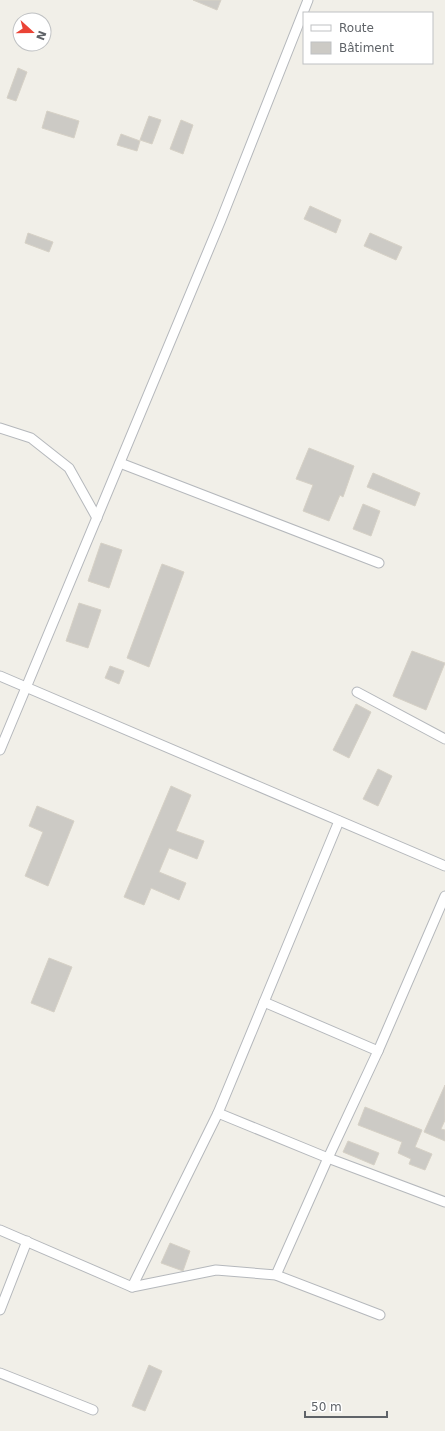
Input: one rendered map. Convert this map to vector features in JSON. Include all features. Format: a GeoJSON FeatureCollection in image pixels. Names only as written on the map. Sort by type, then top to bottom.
{"type":"FeatureCollection","features":[{"type":"Feature","properties":{"kind":"street"},"geometry":{"type":"LineString","coordinates":[[303,12],[308,0]]}},
{"type":"Feature","properties":{"kind":"street"},"geometry":{"type":"LineString","coordinates":[[0,750],[221,220],[303,13]]}},
{"type":"Feature","properties":{"kind":"street"},"geometry":{"type":"LineString","coordinates":[[0,428],[31,438],[69,468],[97,518]]}},
{"type":"Feature","properties":{"kind":"street"},"geometry":{"type":"LineString","coordinates":[[120,463],[379,563]]}},
{"type":"Feature","properties":{"kind":"street"},"geometry":{"type":"LineString","coordinates":[[0,676],[445,866]]}},
{"type":"Feature","properties":{"kind":"street"},"geometry":{"type":"LineString","coordinates":[[357,692],[445,739]]}},
{"type":"Feature","properties":{"kind":"street"},"geometry":{"type":"LineString","coordinates":[[132,1287],[218,1113],[339,821]]}},
{"type":"Feature","properties":{"kind":"street"},"geometry":{"type":"LineString","coordinates":[[276,1275],[378,1051],[445,896]]}},
{"type":"Feature","properties":{"kind":"street"},"geometry":{"type":"LineString","coordinates":[[264,1002],[378,1051]]}},
{"type":"Feature","properties":{"kind":"street"},"geometry":{"type":"LineString","coordinates":[[218,1113],[328,1158],[445,1202]]}},
{"type":"Feature","properties":{"kind":"street"},"geometry":{"type":"LineString","coordinates":[[0,1230],[132,1287],[216,1270],[276,1275],[380,1315]]}},
{"type":"Feature","properties":{"kind":"street"},"geometry":{"type":"LineString","coordinates":[[0,1310],[27,1241]]}},
{"type":"Feature","properties":{"kind":"street"},"geometry":{"type":"LineString","coordinates":[[0,1373],[93,1410]]}},
{"type":"Feature","properties":{"kind":"building"},"geometry":{"type":"Polygon","coordinates":[[[193,0],[221,0],[217,10],[193,0]]]}},
{"type":"Feature","properties":{"kind":"building"},"geometry":{"type":"Polygon","coordinates":[[[18,68],[27,72],[16,101],[7,98],[18,68]]]}},
{"type":"Feature","properties":{"kind":"building"},"geometry":{"type":"Polygon","coordinates":[[[47,111],[79,121],[74,138],[42,128],[47,111]]]}},
{"type":"Feature","properties":{"kind":"building"},"geometry":{"type":"Polygon","coordinates":[[[149,116],[161,120],[152,144],[140,140],[149,116]]]}},
{"type":"Feature","properties":{"kind":"building"},"geometry":{"type":"Polygon","coordinates":[[[181,120],[193,125],[183,154],[170,149],[181,120]]]}},
{"type":"Feature","properties":{"kind":"building"},"geometry":{"type":"Polygon","coordinates":[[[121,134],[140,141],[137,151],[117,145],[121,134]]]}},
{"type":"Feature","properties":{"kind":"building"},"geometry":{"type":"Polygon","coordinates":[[[310,206],[341,220],[336,233],[304,219],[310,206]]]}},
{"type":"Feature","properties":{"kind":"building"},"geometry":{"type":"Polygon","coordinates":[[[28,233],[53,242],[49,252],[25,243],[28,233]]]}},
{"type":"Feature","properties":{"kind":"building"},"geometry":{"type":"Polygon","coordinates":[[[370,233],[402,247],[396,260],[364,246],[370,233]]]}},
{"type":"Feature","properties":{"kind":"building"},"geometry":{"type":"Polygon","coordinates":[[[309,448],[354,466],[343,497],[340,495],[329,521],[303,511],[313,485],[296,479],[309,448]]]}},
{"type":"Feature","properties":{"kind":"building"},"geometry":{"type":"Polygon","coordinates":[[[373,473],[420,493],[415,506],[367,487],[373,473]]]}},
{"type":"Feature","properties":{"kind":"building"},"geometry":{"type":"Polygon","coordinates":[[[363,504],[380,511],[371,536],[353,529],[363,504]]]}},
{"type":"Feature","properties":{"kind":"building"},"geometry":{"type":"Polygon","coordinates":[[[101,543],[122,550],[109,588],[88,581],[101,543]]]}},
{"type":"Feature","properties":{"kind":"building"},"geometry":{"type":"Polygon","coordinates":[[[162,564],[184,572],[149,667],[127,658],[162,564]]]}},
{"type":"Feature","properties":{"kind":"building"},"geometry":{"type":"Polygon","coordinates":[[[79,603],[101,610],[88,648],[66,641],[79,603]]]}},
{"type":"Feature","properties":{"kind":"building"},"geometry":{"type":"Polygon","coordinates":[[[412,651],[445,663],[426,710],[393,696],[412,651]]]}},
{"type":"Feature","properties":{"kind":"building"},"geometry":{"type":"Polygon","coordinates":[[[110,666],[124,671],[119,684],[105,678],[110,666]]]}},
{"type":"Feature","properties":{"kind":"building"},"geometry":{"type":"Polygon","coordinates":[[[356,704],[371,712],[349,758],[333,750],[356,704]]]}},
{"type":"Feature","properties":{"kind":"building"},"geometry":{"type":"Polygon","coordinates":[[[378,769],[392,776],[378,806],[363,799],[378,769]]]}},
{"type":"Feature","properties":{"kind":"building"},"geometry":{"type":"Polygon","coordinates":[[[171,786],[191,795],[176,831],[204,841],[197,859],[169,848],[159,872],[186,883],[179,900],[151,888],[144,905],[124,897],[171,786]]]}},
{"type":"Feature","properties":{"kind":"building"},"geometry":{"type":"Polygon","coordinates":[[[37,806],[74,821],[48,886],[25,876],[43,832],[29,826],[37,806]]]}},
{"type":"Feature","properties":{"kind":"building"},"geometry":{"type":"Polygon","coordinates":[[[49,958],[72,967],[54,1012],[31,1003],[49,958]]]}},
{"type":"Feature","properties":{"kind":"building"},"geometry":{"type":"Polygon","coordinates":[[[445,1085],[445,1120],[441,1129],[445,1130],[445,1141],[424,1132],[445,1085]]]}},
{"type":"Feature","properties":{"kind":"building"},"geometry":{"type":"Polygon","coordinates":[[[365,1107],[422,1130],[415,1147],[432,1154],[425,1170],[409,1164],[411,1159],[398,1153],[402,1142],[358,1125],[365,1107]]]}},
{"type":"Feature","properties":{"kind":"building"},"geometry":{"type":"Polygon","coordinates":[[[348,1141],[379,1153],[374,1165],[343,1152],[348,1141]]]}},
{"type":"Feature","properties":{"kind":"building"},"geometry":{"type":"Polygon","coordinates":[[[170,1243],[190,1251],[183,1271],[161,1263],[170,1243]]]}},
{"type":"Feature","properties":{"kind":"building"},"geometry":{"type":"Polygon","coordinates":[[[149,1365],[162,1371],[145,1411],[132,1406],[149,1365]]]}}]}
